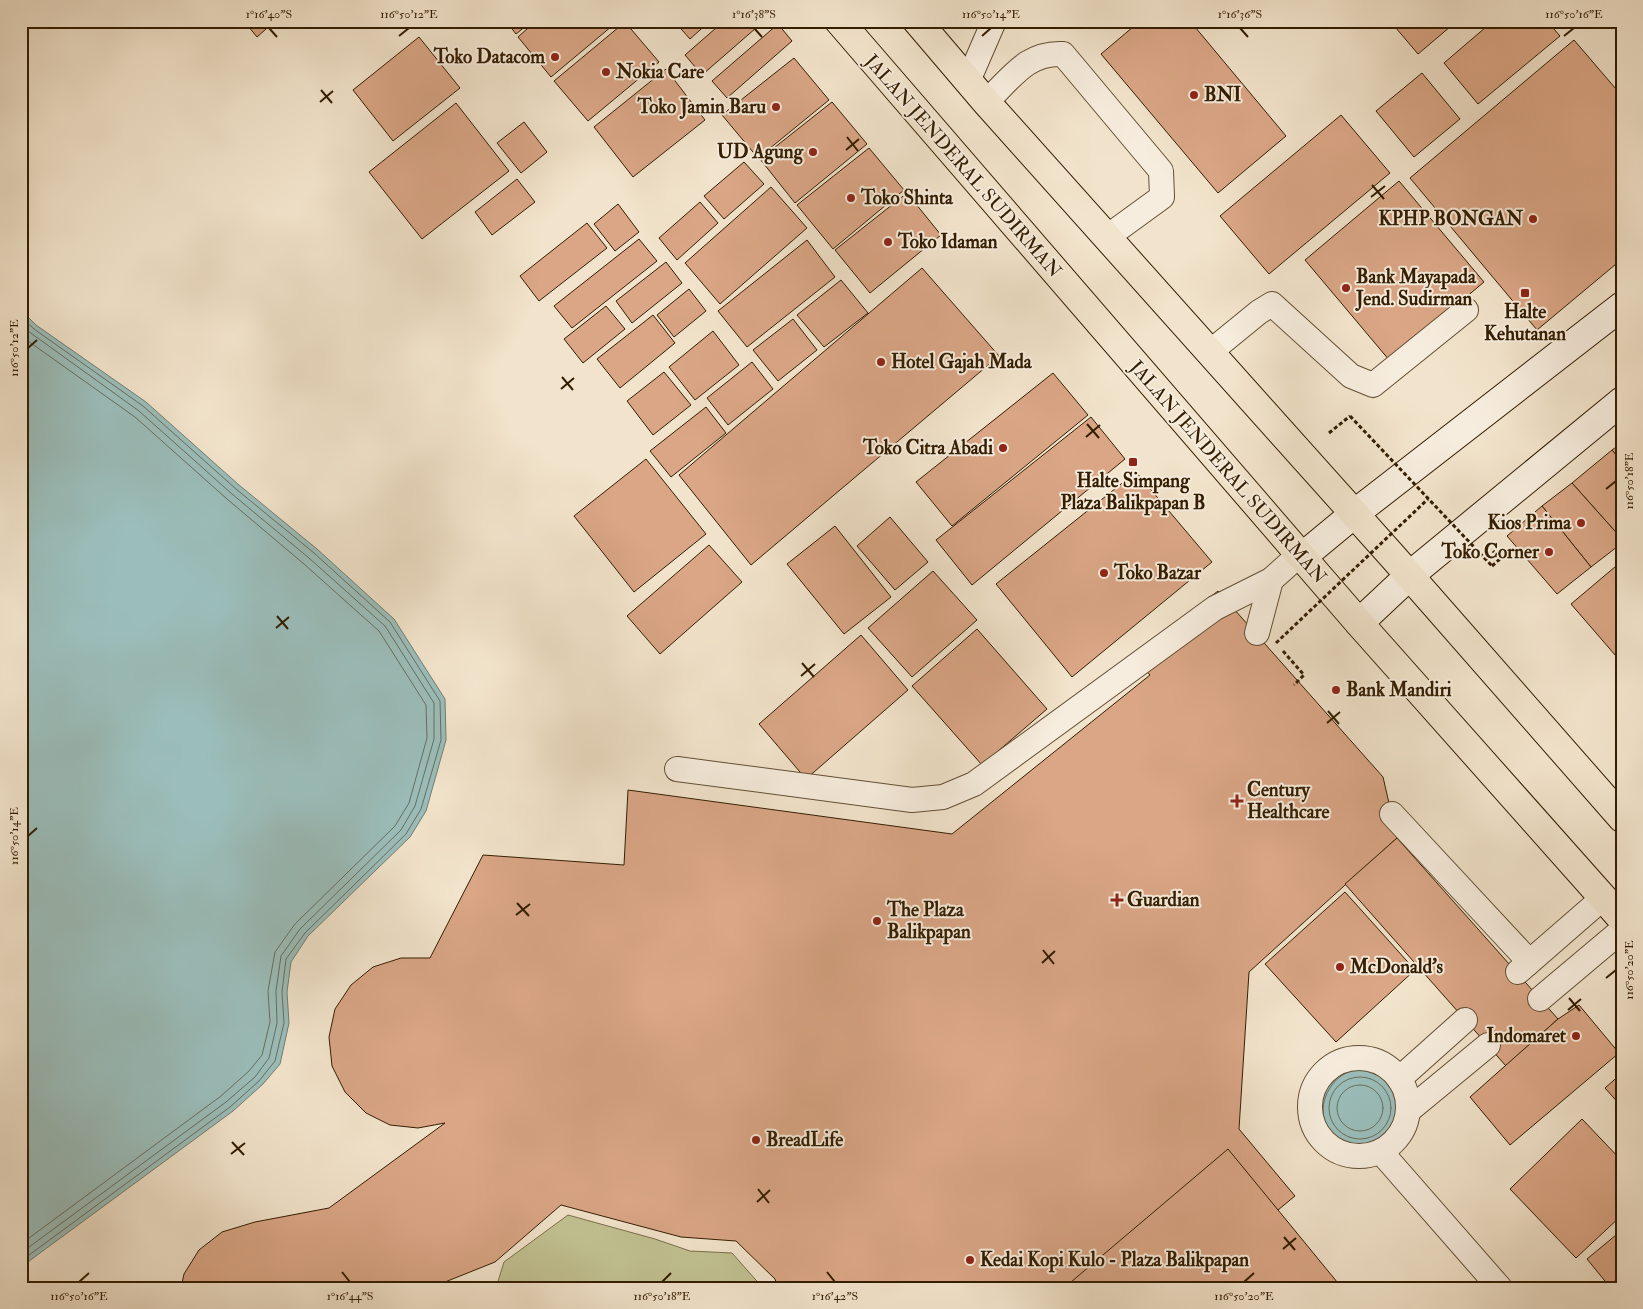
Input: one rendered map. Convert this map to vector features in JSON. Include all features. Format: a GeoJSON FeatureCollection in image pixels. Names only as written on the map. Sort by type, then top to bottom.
{"type":"FeatureCollection","features":[{"type":"Feature","properties":{"kind":"highway","name":"JALAN JENDERAL SUDIRMAN"},"geometry":{"type":"LineString","coordinates":[[839,21],[1359,624],[1622,920]]}},
{"type":"Feature","properties":{"kind":"highway"},"geometry":{"type":"LineString","coordinates":[[916,21],[968,82],[1354,514],[1622,818]]}},
{"type":"Feature","properties":{"kind":"main road"},"geometry":{"type":"LineString","coordinates":[[1301,556],[1622,306]]}},
{"type":"Feature","properties":{"kind":"main road"},"geometry":{"type":"LineString","coordinates":[[1359,624],[1409,576],[1622,401]]}},
{"type":"Feature","properties":{"kind":"lane"},"geometry":{"type":"LineString","coordinates":[[968,82],[994,21]]}},
{"type":"Feature","properties":{"kind":"lane"},"geometry":{"type":"LineString","coordinates":[[986,102],[1031,59],[1048,54],[1063,54],[1161,171],[1162,197],[1107,237]]}},
{"type":"Feature","properties":{"kind":"lane"},"geometry":{"type":"LineString","coordinates":[[1210,352],[1259,312],[1272,304],[1351,376],[1373,385],[1466,310]]}},
{"type":"Feature","properties":{"kind":"lane"},"geometry":{"type":"LineString","coordinates":[[677,769],[912,800],[943,796],[974,784],[1215,608],[1271,580],[1301,556]]}},
{"type":"Feature","properties":{"kind":"lane"},"geometry":{"type":"LineString","coordinates":[[1266,638],[1271,580]]}},
{"type":"Feature","properties":{"kind":"lane"},"geometry":{"type":"LineString","coordinates":[[1392,814],[1525,957],[1522,969],[1604,898]]}},
{"type":"Feature","properties":{"kind":"lane"},"geometry":{"type":"LineString","coordinates":[[1540,998],[1622,930]]}},
{"type":"Feature","properties":{"kind":"lane"},"geometry":{"type":"LineString","coordinates":[[1399,1079],[1465,1020]]}},
{"type":"Feature","properties":{"kind":"lane"},"geometry":{"type":"LineString","coordinates":[[1408,1111],[1488,1045]]}},
{"type":"Feature","properties":{"kind":"lane"},"geometry":{"type":"LineString","coordinates":[[1354,1058],[1371,1060],[1387,1067],[1399,1079],[1406,1094],[1408,1111],[1404,1127],[1395,1141],[1381,1152],[1366,1156],[1351,1156],[1336,1150],[1324,1141],[1315,1128],[1311,1113],[1312,1098],[1317,1083],[1326,1071],[1339,1062],[1354,1058]]}},
{"type":"Feature","properties":{"kind":"lane"},"geometry":{"type":"LineString","coordinates":[[1381,1152],[1496,1284]]}},
{"type":"Feature","properties":{"kind":"path"},"geometry":{"type":"LineString","coordinates":[[1329,433],[1350,416],[1492,566]]}},
{"type":"Feature","properties":{"kind":"path"},"geometry":{"type":"LineString","coordinates":[[1294,685],[1304,675],[1266,638],[1428,499]]}},
{"type":"Feature","properties":{"kind":"green space"},"geometry":{"type":"Polygon","coordinates":[[[568,1215],[655,1239],[690,1251],[732,1253],[763,1288],[496,1288],[504,1262],[568,1215]]]}},
{"type":"Feature","properties":{"kind":"water"},"geometry":{"type":"Polygon","coordinates":[[[21,310],[36,325],[146,402],[239,485],[317,549],[394,619],[445,699],[446,740],[426,811],[410,837],[308,936],[291,962],[287,992],[289,1023],[280,1064],[263,1084],[233,1111],[21,1267],[21,310]]]}},
{"type":"Feature","properties":{"kind":"water"},"geometry":{"type":"Polygon","coordinates":[[[1360,1066],[1376,1069],[1390,1078],[1399,1092],[1402,1108],[1399,1124],[1390,1138],[1376,1147],[1360,1150],[1344,1147],[1330,1138],[1321,1124],[1318,1108],[1321,1092],[1330,1078],[1344,1069],[1360,1066]]]}},
{"type":"Feature","properties":{"kind":"building"},"geometry":{"type":"Polygon","coordinates":[[[244,21],[275,21],[257,37],[244,21]]]}},
{"type":"Feature","properties":{"kind":"building"},"geometry":{"type":"Polygon","coordinates":[[[506,21],[532,21],[516,34],[506,21]]]}},
{"type":"Feature","properties":{"kind":"building","name":"Toko Datacom"},"geometry":{"type":"Polygon","coordinates":[[[536,21],[618,21],[551,77],[518,37],[536,21]]]}},
{"type":"Feature","properties":{"kind":"building"},"geometry":{"type":"Polygon","coordinates":[[[638,21],[649,21],[643,27],[638,21]]]}},
{"type":"Feature","properties":{"kind":"building"},"geometry":{"type":"Polygon","coordinates":[[[674,21],[710,21],[690,39],[674,21]]]}},
{"type":"Feature","properties":{"kind":"building"},"geometry":{"type":"Polygon","coordinates":[[[724,21],[764,21],[702,75],[685,55],[724,21]]]}},
{"type":"Feature","properties":{"kind":"building","name":"BNI"},"geometry":{"type":"Polygon","coordinates":[[[1140,21],[1190,21],[1286,136],[1218,193],[1101,54],[1140,21]]]}},
{"type":"Feature","properties":{"kind":"building"},"geometry":{"type":"Polygon","coordinates":[[[1390,21],[1457,21],[1418,54],[1390,21]]]}},
{"type":"Feature","properties":{"kind":"building"},"geometry":{"type":"Polygon","coordinates":[[[1493,21],[1547,21],[1560,36],[1478,104],[1444,63],[1493,21]]]}},
{"type":"Feature","properties":{"kind":"building","name":"Nokia Care"},"geometry":{"type":"Polygon","coordinates":[[[625,22],[659,62],[588,121],[554,81],[625,22]]]}},
{"type":"Feature","properties":{"kind":"building"},"geometry":{"type":"Polygon","coordinates":[[[778,24],[792,41],[727,98],[712,81],[778,24]]]}},
{"type":"Feature","properties":{"kind":"building"},"geometry":{"type":"Polygon","coordinates":[[[419,37],[460,88],[393,141],[353,90],[419,37]]]}},
{"type":"Feature","properties":{"kind":"building","name":"KPHP BONGAN"},"geometry":{"type":"Polygon","coordinates":[[[1574,40],[1622,96],[1622,259],[1537,330],[1410,178],[1574,40]]]}},
{"type":"Feature","properties":{"kind":"building","name":"Toko Jamin Baru"},"geometry":{"type":"Polygon","coordinates":[[[794,58],[829,100],[758,158],[722,115],[794,58]]]}},
{"type":"Feature","properties":{"kind":"building"},"geometry":{"type":"Polygon","coordinates":[[[666,69],[705,120],[633,177],[594,127],[666,69]]]}},
{"type":"Feature","properties":{"kind":"building"},"geometry":{"type":"Polygon","coordinates":[[[1422,73],[1460,119],[1414,157],[1376,111],[1422,73]]]}},
{"type":"Feature","properties":{"kind":"building","name":"UD Agung"},"geometry":{"type":"Polygon","coordinates":[[[832,102],[867,144],[795,203],[760,159],[832,102]]]}},
{"type":"Feature","properties":{"kind":"building"},"geometry":{"type":"Polygon","coordinates":[[[456,103],[509,171],[422,239],[369,172],[456,103]]]}},
{"type":"Feature","properties":{"kind":"building"},"geometry":{"type":"Polygon","coordinates":[[[1341,115],[1390,173],[1269,274],[1220,216],[1341,115]]]}},
{"type":"Feature","properties":{"kind":"building"},"geometry":{"type":"Polygon","coordinates":[[[524,122],[547,152],[521,173],[497,143],[524,122]]]}},
{"type":"Feature","properties":{"kind":"building","name":"Toko Shinta"},"geometry":{"type":"Polygon","coordinates":[[[869,148],[904,190],[833,249],[797,205],[869,148]]]}},
{"type":"Feature","properties":{"kind":"building"},"geometry":{"type":"Polygon","coordinates":[[[744,162],[764,184],[724,219],[704,196],[744,162]]]}},
{"type":"Feature","properties":{"kind":"building"},"geometry":{"type":"Polygon","coordinates":[[[517,179],[535,202],[492,235],[475,212],[517,179]]]}},
{"type":"Feature","properties":{"kind":"building"},"geometry":{"type":"Polygon","coordinates":[[[1399,181],[1484,282],[1390,361],[1305,260],[1399,181]]]}},
{"type":"Feature","properties":{"kind":"building"},"geometry":{"type":"Polygon","coordinates":[[[771,187],[807,228],[720,304],[685,263],[771,187]]]}},
{"type":"Feature","properties":{"kind":"building","name":"Toko Idaman"},"geometry":{"type":"Polygon","coordinates":[[[907,193],[941,235],[870,293],[835,250],[907,193]]]}},
{"type":"Feature","properties":{"kind":"building"},"geometry":{"type":"Polygon","coordinates":[[[700,202],[718,223],[677,260],[659,238],[700,202]]]}},
{"type":"Feature","properties":{"kind":"building"},"geometry":{"type":"Polygon","coordinates":[[[618,204],[639,232],[615,251],[594,224],[618,204]]]}},
{"type":"Feature","properties":{"kind":"building"},"geometry":{"type":"Polygon","coordinates":[[[587,223],[607,248],[539,301],[520,276],[587,223]]]}},
{"type":"Feature","properties":{"kind":"building"},"geometry":{"type":"Polygon","coordinates":[[[639,239],[657,261],[572,328],[554,306],[639,239]]]}},
{"type":"Feature","properties":{"kind":"building"},"geometry":{"type":"Polygon","coordinates":[[[807,240],[835,277],[747,347],[718,311],[807,240]]]}},
{"type":"Feature","properties":{"kind":"building"},"geometry":{"type":"Polygon","coordinates":[[[666,262],[682,283],[632,323],[616,301],[666,262]]]}},
{"type":"Feature","properties":{"kind":"building"},"geometry":{"type":"Polygon","coordinates":[[[922,268],[999,356],[751,565],[679,475],[922,268]]]}},
{"type":"Feature","properties":{"kind":"building"},"geometry":{"type":"Polygon","coordinates":[[[841,280],[868,313],[824,347],[797,315],[841,280]]]}},
{"type":"Feature","properties":{"kind":"building"},"geometry":{"type":"Polygon","coordinates":[[[689,289],[706,311],[674,337],[657,315],[689,289]]]}},
{"type":"Feature","properties":{"kind":"building"},"geometry":{"type":"Polygon","coordinates":[[[606,306],[625,329],[583,363],[564,339],[606,306]]]}},
{"type":"Feature","properties":{"kind":"building"},"geometry":{"type":"Polygon","coordinates":[[[653,315],[675,343],[620,388],[597,359],[653,315]]]}},
{"type":"Feature","properties":{"kind":"building"},"geometry":{"type":"Polygon","coordinates":[[[793,319],[817,350],[778,381],[753,350],[793,319]]]}},
{"type":"Feature","properties":{"kind":"building"},"geometry":{"type":"Polygon","coordinates":[[[713,331],[739,365],[695,400],[669,367],[713,331]]]}},
{"type":"Feature","properties":{"kind":"building"},"geometry":{"type":"Polygon","coordinates":[[[752,362],[773,389],[728,425],[707,398],[752,362]]]}},
{"type":"Feature","properties":{"kind":"building"},"geometry":{"type":"Polygon","coordinates":[[[664,372],[691,405],[653,435],[627,401],[664,372]]]}},
{"type":"Feature","properties":{"kind":"building","name":"Toko Citra Abadi"},"geometry":{"type":"Polygon","coordinates":[[[1053,373],[1088,415],[952,526],[916,482],[1053,373]]]}},
{"type":"Feature","properties":{"kind":"building"},"geometry":{"type":"Polygon","coordinates":[[[706,407],[726,433],[671,477],[650,451],[706,407]]]}},
{"type":"Feature","properties":{"kind":"building"},"geometry":{"type":"Polygon","coordinates":[[[1091,417],[1125,459],[972,585],[936,540],[1091,417]]]}},
{"type":"Feature","properties":{"kind":"building"},"geometry":{"type":"Polygon","coordinates":[[[1622,443],[1622,462],[1612,450],[1622,443]]]}},
{"type":"Feature","properties":{"kind":"building"},"geometry":{"type":"Polygon","coordinates":[[[1612,450],[1622,462],[1622,539],[1572,483],[1612,450]]]}},
{"type":"Feature","properties":{"kind":"building"},"geometry":{"type":"Polygon","coordinates":[[[646,459],[706,534],[634,592],[574,516],[646,459]]]}},
{"type":"Feature","properties":{"kind":"building","name":"Toko Bazar"},"geometry":{"type":"Polygon","coordinates":[[[1136,472],[1212,562],[1072,677],[996,584],[1136,472]]]}},
{"type":"Feature","properties":{"kind":"building","name":"Kios Prima"},"geometry":{"type":"Polygon","coordinates":[[[1572,483],[1622,539],[1622,543],[1591,567],[1542,506],[1572,483]]]}},
{"type":"Feature","properties":{"kind":"building","name":"Toko Corner"},"geometry":{"type":"Polygon","coordinates":[[[1542,506],[1591,567],[1557,594],[1507,536],[1542,506]]]}},
{"type":"Feature","properties":{"kind":"building"},"geometry":{"type":"Polygon","coordinates":[[[890,517],[928,562],[895,590],[857,546],[890,517]]]}},
{"type":"Feature","properties":{"kind":"building"},"geometry":{"type":"Polygon","coordinates":[[[835,526],[891,597],[844,634],[787,564],[835,526]]]}},
{"type":"Feature","properties":{"kind":"building"},"geometry":{"type":"Polygon","coordinates":[[[709,545],[742,582],[660,654],[627,616],[709,545]]]}},
{"type":"Feature","properties":{"kind":"building"},"geometry":{"type":"Polygon","coordinates":[[[1622,561],[1622,663],[1571,604],[1622,561]]]}},
{"type":"Feature","properties":{"kind":"building"},"geometry":{"type":"Polygon","coordinates":[[[933,571],[977,620],[912,677],[868,628],[933,571]]]}},
{"type":"Feature","properties":{"kind":"building","name":"The Plaza Balikpapan"},"geometry":{"type":"Polygon","coordinates":[[[1218,591],[1383,777],[1397,838],[1249,972],[1239,1129],[1295,1196],[1183,1288],[778,1288],[775,1279],[736,1241],[681,1237],[561,1205],[495,1262],[430,1288],[181,1288],[184,1274],[199,1250],[222,1232],[255,1222],[329,1208],[445,1123],[418,1128],[390,1125],[366,1113],[345,1092],[332,1066],[329,1037],[335,1009],[351,985],[373,967],[401,958],[430,958],[483,855],[624,865],[628,790],[952,834],[1150,675],[1133,656],[1218,591]]]}},
{"type":"Feature","properties":{"kind":"building"},"geometry":{"type":"Polygon","coordinates":[[[977,629],[1047,709],[982,765],[912,686],[977,629]]]}},
{"type":"Feature","properties":{"kind":"building"},"geometry":{"type":"Polygon","coordinates":[[[861,635],[908,690],[806,779],[759,724],[861,635]]]}},
{"type":"Feature","properties":{"kind":"building"},"geometry":{"type":"Polygon","coordinates":[[[1397,838],[1558,1019],[1506,1066],[1345,884],[1397,838]]]}},
{"type":"Feature","properties":{"kind":"building","name":"McDonald's"},"geometry":{"type":"Polygon","coordinates":[[[1345,892],[1415,970],[1336,1042],[1265,964],[1345,892]]]}},
{"type":"Feature","properties":{"kind":"building"},"geometry":{"type":"Polygon","coordinates":[[[1579,1005],[1619,1053],[1510,1145],[1470,1097],[1558,1019],[1579,1005]]]}},
{"type":"Feature","properties":{"kind":"building"},"geometry":{"type":"Polygon","coordinates":[[[1622,1073],[1622,1105],[1621,1106],[1605,1088],[1622,1073]]]}},
{"type":"Feature","properties":{"kind":"building"},"geometry":{"type":"Polygon","coordinates":[[[1582,1119],[1622,1161],[1622,1215],[1576,1258],[1510,1189],[1582,1119]]]}},
{"type":"Feature","properties":{"kind":"building"},"geometry":{"type":"Polygon","coordinates":[[[1228,1149],[1342,1288],[1064,1288],[1228,1149]]]}},
{"type":"Feature","properties":{"kind":"building"},"geometry":{"type":"Polygon","coordinates":[[[1622,1230],[1622,1275],[1609,1286],[1587,1259],[1622,1230]]]}},
{"type":"Feature","properties":{"kind":"place","name":"Toko Datacom"},"geometry":{"type":"Point","coordinates":[555,57]}},
{"type":"Feature","properties":{"kind":"place","name":"Nokia Care"},"geometry":{"type":"Point","coordinates":[606,72]}},
{"type":"Feature","properties":{"kind":"place","name":"BNI"},"geometry":{"type":"Point","coordinates":[1194,95]}},
{"type":"Feature","properties":{"kind":"place","name":"Toko Jamin Baru"},"geometry":{"type":"Point","coordinates":[776,107]}},
{"type":"Feature","properties":{"kind":"place","name":"UD Agung"},"geometry":{"type":"Point","coordinates":[813,152]}},
{"type":"Feature","properties":{"kind":"place","name":"Toko Shinta"},"geometry":{"type":"Point","coordinates":[851,198]}},
{"type":"Feature","properties":{"kind":"place","name":"KPHP BONGAN"},"geometry":{"type":"Point","coordinates":[1533,219]}},
{"type":"Feature","properties":{"kind":"place","name":"Toko Idaman"},"geometry":{"type":"Point","coordinates":[888,242]}},
{"type":"Feature","properties":{"kind":"place","name":"Bank Mayapada Jend. Sudirman"},"geometry":{"type":"Point","coordinates":[1346,288]}},
{"type":"Feature","properties":{"kind":"place","name":"Halte Kehutanan"},"geometry":{"type":"Point","coordinates":[1525,293]}},
{"type":"Feature","properties":{"kind":"place","name":"Hotel Gajah Mada"},"geometry":{"type":"Point","coordinates":[881,362]}},
{"type":"Feature","properties":{"kind":"place","name":"Toko Citra Abadi"},"geometry":{"type":"Point","coordinates":[1003,448]}},
{"type":"Feature","properties":{"kind":"place","name":"Halte Simpang Plaza Balikpapan B"},"geometry":{"type":"Point","coordinates":[1133,462]}},
{"type":"Feature","properties":{"kind":"place","name":"Kios Prima"},"geometry":{"type":"Point","coordinates":[1581,523]}},
{"type":"Feature","properties":{"kind":"place","name":"Toko Corner"},"geometry":{"type":"Point","coordinates":[1549,552]}},
{"type":"Feature","properties":{"kind":"place","name":"Toko Bazar"},"geometry":{"type":"Point","coordinates":[1104,573]}},
{"type":"Feature","properties":{"kind":"place","name":"Bank Mandiri"},"geometry":{"type":"Point","coordinates":[1336,690]}},
{"type":"Feature","properties":{"kind":"place","name":"Century Healthcare"},"geometry":{"type":"Point","coordinates":[1237,801]}},
{"type":"Feature","properties":{"kind":"place","name":"Guardian"},"geometry":{"type":"Point","coordinates":[1117,900]}},
{"type":"Feature","properties":{"kind":"place","name":"The Plaza Balikpapan"},"geometry":{"type":"Point","coordinates":[877,921]}},
{"type":"Feature","properties":{"kind":"place","name":"McDonald's"},"geometry":{"type":"Point","coordinates":[1340,967]}},
{"type":"Feature","properties":{"kind":"place","name":"Indomaret"},"geometry":{"type":"Point","coordinates":[1576,1036]}},
{"type":"Feature","properties":{"kind":"place","name":"BreadLife"},"geometry":{"type":"Point","coordinates":[756,1140]}},
{"type":"Feature","properties":{"kind":"place","name":"Kedai Kopi Kulo - Plaza Balikpapan"},"geometry":{"type":"Point","coordinates":[970,1260]}}]}
